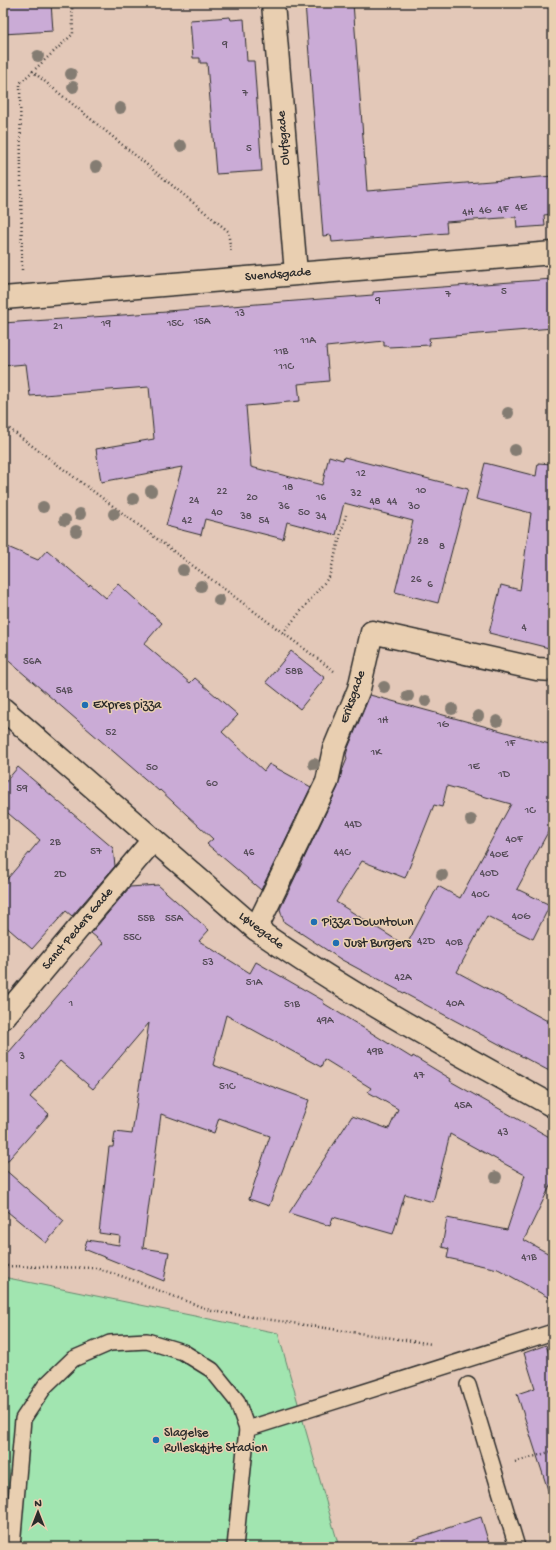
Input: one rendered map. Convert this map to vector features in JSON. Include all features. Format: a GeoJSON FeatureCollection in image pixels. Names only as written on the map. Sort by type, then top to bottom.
{"type":"FeatureCollection","features":[{"type":"Feature","properties":{"kind":"street","name":"Olufsgade"},"geometry":{"type":"LineString","coordinates":[[273,3],[296,273]]}},
{"type":"Feature","properties":{"kind":"street","name":"Svendsgade"},"geometry":{"type":"LineString","coordinates":[[13,297],[553,253]]}},
{"type":"Feature","properties":{"kind":"street","name":"Eriksgade"},"geometry":{"type":"LineString","coordinates":[[256,929],[327,782],[334,749],[358,689],[372,632],[530,667],[553,670]]}},
{"type":"Feature","properties":{"kind":"street","name":"Løvegade"},"geometry":{"type":"LineString","coordinates":[[3,709],[256,929],[342,986],[553,1106]]}},
{"type":"Feature","properties":{"kind":"street","name":"Sanct Peders Gade"},"geometry":{"type":"LineString","coordinates":[[3,1018],[153,840]]}},
{"type":"Feature","properties":{"kind":"lane"},"geometry":{"type":"LineString","coordinates":[[246,1429],[553,1332]]}},
{"type":"Feature","properties":{"kind":"lane"},"geometry":{"type":"LineString","coordinates":[[12,1547],[24,1419],[45,1386],[73,1359],[110,1343],[147,1341],[182,1352],[212,1370],[237,1401],[246,1429],[235,1547]]}},
{"type":"Feature","properties":{"kind":"lane"},"geometry":{"type":"LineString","coordinates":[[468,1385],[517,1547]]}},
{"type":"Feature","properties":{"kind":"path"},"geometry":{"type":"LineString","coordinates":[[13,297],[20,83],[73,34],[72,3]]}},
{"type":"Feature","properties":{"kind":"path"},"geometry":{"type":"LineString","coordinates":[[32,71],[228,232],[236,279]]}},
{"type":"Feature","properties":{"kind":"path"},"geometry":{"type":"LineString","coordinates":[[3,424],[358,689]]}},
{"type":"Feature","properties":{"kind":"path"},"geometry":{"type":"LineString","coordinates":[[284,633],[329,577],[346,515]]}},
{"type":"Feature","properties":{"kind":"path"},"geometry":{"type":"LineString","coordinates":[[3,1266],[96,1268],[124,1277],[212,1311],[432,1344]]}},
{"type":"Feature","properties":{"kind":"path"},"geometry":{"type":"LineString","coordinates":[[494,1469],[553,1451]]}},
{"type":"Feature","properties":{"kind":"green space","name":"Slagelse Rulleskøjte Stadion"},"geometry":{"type":"Polygon","coordinates":[[[3,1277],[278,1333],[339,1547],[3,1547],[3,1277]]]}},
{"type":"Feature","properties":{"kind":"building"},"geometry":{"type":"Polygon","coordinates":[[[3,3],[51,3],[53,31],[3,34],[3,3]]]}},
{"type":"Feature","properties":{"kind":"building"},"geometry":{"type":"Polygon","coordinates":[[[305,3],[353,3],[367,191],[553,176],[553,214],[544,215],[545,226],[517,228],[516,217],[446,222],[447,233],[332,242],[331,235],[323,236],[305,3]]]}},
{"type":"Feature","properties":{"kind":"building"},"geometry":{"type":"Polygon","coordinates":[[[230,17],[231,20],[244,19],[247,61],[254,61],[262,171],[216,174],[207,63],[200,63],[200,58],[193,58],[190,20],[230,17]]]}},
{"type":"Feature","properties":{"kind":"building"},"geometry":{"type":"Polygon","coordinates":[[[553,279],[553,328],[429,338],[430,345],[388,347],[384,346],[384,341],[326,347],[329,381],[298,384],[300,401],[246,406],[251,467],[322,485],[329,456],[343,460],[344,457],[468,489],[438,603],[395,592],[413,521],[344,503],[336,535],[287,522],[283,539],[205,519],[201,535],[166,526],[182,467],[101,482],[96,449],[154,439],[149,387],[30,396],[26,364],[3,366],[3,323],[167,312],[373,295],[373,292],[553,279]]]}},
{"type":"Feature","properties":{"kind":"building"},"geometry":{"type":"Polygon","coordinates":[[[485,463],[536,476],[538,463],[553,464],[553,649],[489,633],[501,585],[520,590],[531,513],[476,499],[485,463]]]}},
{"type":"Feature","properties":{"kind":"building"},"geometry":{"type":"Polygon","coordinates":[[[3,545],[38,560],[47,550],[89,586],[90,584],[106,598],[118,584],[162,623],[144,644],[190,683],[195,678],[238,715],[222,732],[264,771],[269,764],[311,787],[261,890],[207,844],[213,839],[160,790],[159,791],[3,656],[3,545]]]}},
{"type":"Feature","properties":{"kind":"building"},"geometry":{"type":"Polygon","coordinates":[[[291,651],[325,678],[300,709],[266,682],[291,651]]]}},
{"type":"Feature","properties":{"kind":"building"},"geometry":{"type":"Polygon","coordinates":[[[370,695],[553,745],[553,823],[517,889],[550,905],[533,939],[487,916],[457,972],[553,1024],[553,1073],[342,960],[284,922],[280,909],[338,787],[347,759],[346,755],[370,695]],[[447,786],[442,807],[434,805],[405,878],[362,861],[336,902],[406,946],[438,886],[460,898],[511,804],[447,786]]]}},
{"type":"Feature","properties":{"kind":"building"},"geometry":{"type":"Polygon","coordinates":[[[18,767],[113,848],[115,866],[72,916],[66,911],[32,949],[3,924],[3,884],[40,840],[3,809],[3,785],[18,767]]]}},
{"type":"Feature","properties":{"kind":"building"},"geometry":{"type":"Polygon","coordinates":[[[158,885],[209,930],[199,941],[250,973],[256,962],[324,1001],[323,1003],[412,1058],[413,1056],[451,1079],[450,1081],[553,1139],[553,1180],[524,1240],[553,1256],[553,1300],[498,1269],[447,1258],[449,1249],[442,1247],[447,1218],[507,1230],[525,1175],[450,1134],[433,1202],[405,1194],[393,1234],[333,1217],[330,1226],[289,1213],[352,1116],[389,1129],[398,1109],[368,1092],[371,1088],[324,1059],[321,1067],[226,1015],[213,1065],[309,1100],[269,1206],[249,1199],[270,1136],[219,1118],[214,1133],[161,1114],[143,1248],[169,1252],[164,1281],[84,1249],[87,1240],[119,1245],[120,1236],[99,1233],[109,1147],[113,1147],[115,1132],[132,1134],[149,1023],[93,1089],[60,1061],[30,1097],[49,1114],[3,1166],[3,1059],[103,943],[91,933],[130,887],[158,885]]]}},
{"type":"Feature","properties":{"kind":"building"},"geometry":{"type":"Polygon","coordinates":[[[3,1168],[64,1221],[46,1243],[3,1208],[3,1168]]]}},
{"type":"Feature","properties":{"kind":"building"},"geometry":{"type":"Polygon","coordinates":[[[546,1345],[553,1367],[553,1489],[548,1490],[517,1394],[535,1388],[524,1353],[546,1345]]]}},
{"type":"Feature","properties":{"kind":"building"},"geometry":{"type":"Polygon","coordinates":[[[481,1517],[490,1547],[406,1547],[405,1542],[481,1517]]]}},
{"type":"Feature","properties":{"kind":"place","name":"Expres pizza"},"geometry":{"type":"Point","coordinates":[85,705]}},
{"type":"Feature","properties":{"kind":"place","name":"Pizza Downtown"},"geometry":{"type":"Point","coordinates":[314,922]}},
{"type":"Feature","properties":{"kind":"place","name":"Just Burgers"},"geometry":{"type":"Point","coordinates":[336,943]}},
{"type":"Feature","properties":{"kind":"place","name":"Slagelse Rulleskøjte Stadion"},"geometry":{"type":"Point","coordinates":[156,1440]}}]}
